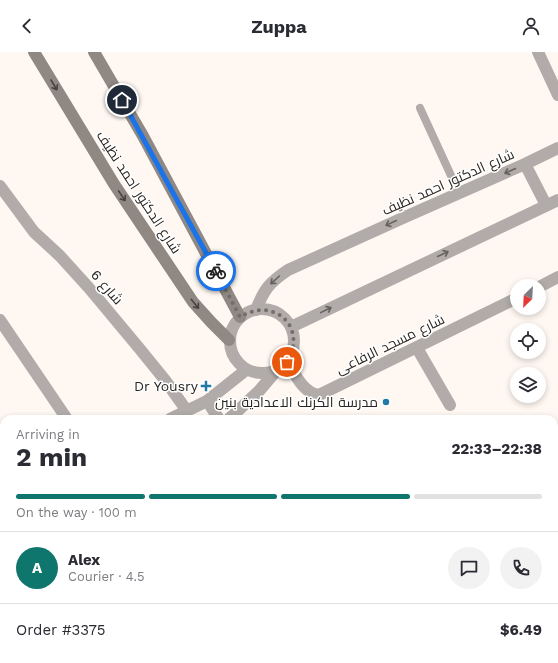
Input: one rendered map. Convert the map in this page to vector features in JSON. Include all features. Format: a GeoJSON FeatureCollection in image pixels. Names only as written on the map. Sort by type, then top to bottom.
{"type":"FeatureCollection","features":[{"type":"Feature","properties":{"kind":"main road","name":"شارع الدكتور احمد نظيف"},"geometry":{"type":"LineString","coordinates":[[34,52],[114,184],[193,302],[229,340]]}},
{"type":"Feature","properties":{"kind":"main road","name":"شارع الدكتور احمد نظيف"},"geometry":{"type":"LineString","coordinates":[[94,52],[143,136],[240,317]]}},
{"type":"Feature","properties":{"kind":"street"},"geometry":{"type":"LineString","coordinates":[[538,52],[558,95]]}},
{"type":"Feature","properties":{"kind":"street","name":"شارع الدكتور احمد نظيف"},"geometry":{"type":"LineString","coordinates":[[256,310],[263,294],[274,280],[288,270],[558,148]]}},
{"type":"Feature","properties":{"kind":"street"},"geometry":{"type":"LineString","coordinates":[[525,164],[546,205]]}},
{"type":"Feature","properties":{"kind":"street","name":"شارع 6"},"geometry":{"type":"LineString","coordinates":[[0,186],[34,232],[60,256],[139,348],[165,380],[186,411]]}},
{"type":"Feature","properties":{"kind":"street"},"geometry":{"type":"LineString","coordinates":[[291,327],[558,200]]}},
{"type":"Feature","properties":{"kind":"street"},"geometry":{"type":"LineString","coordinates":[[546,283],[558,277]]}},
{"type":"Feature","properties":{"kind":"street","name":"شارع مسجد الرفاعى"},"geometry":{"type":"LineString","coordinates":[[287,362],[307,390],[312,394],[319,395],[510,302]]}},
{"type":"Feature","properties":{"kind":"street"},"geometry":{"type":"LineString","coordinates":[[233,415],[254,396],[276,371],[287,362],[292,354],[294,345],[294,335],[291,327],[284,318],[276,312],[266,309],[248,312],[240,317],[232,328],[229,340],[230,349],[239,364],[246,370],[266,374],[276,371]]}},
{"type":"Feature","properties":{"kind":"street"},"geometry":{"type":"LineString","coordinates":[[0,320],[64,415]]}},
{"type":"Feature","properties":{"kind":"street"},"geometry":{"type":"LineString","coordinates":[[417,348],[450,405]]}},
{"type":"Feature","properties":{"kind":"street"},"geometry":{"type":"LineString","coordinates":[[178,415],[207,401],[246,370]]}},
{"type":"Feature","properties":{"kind":"street"},"geometry":{"type":"LineString","coordinates":[[207,401],[216,415]]}},
{"type":"Feature","properties":{"kind":"lane"},"geometry":{"type":"LineString","coordinates":[[420,108],[459,193]]}},
{"type":"Feature","properties":{"kind":"way so far"},"geometry":{"type":"LineString","coordinates":[[216,271],[240,317],[248,312],[266,309],[276,312],[284,318],[291,327],[294,335],[292,354],[287,362]]}},
{"type":"Feature","properties":{"kind":"place","name":"Dr Yousry"},"geometry":{"type":"Point","coordinates":[206,386]}},
{"type":"Feature","properties":{"kind":"place","name":"مدرسة الكرنك الاعدادية بنين"},"geometry":{"type":"Point","coordinates":[386,402]}},
{"type":"Feature","properties":{"kind":"route"},"geometry":{"type":"LineString","coordinates":[[122,100],[216,271]]}}]}
